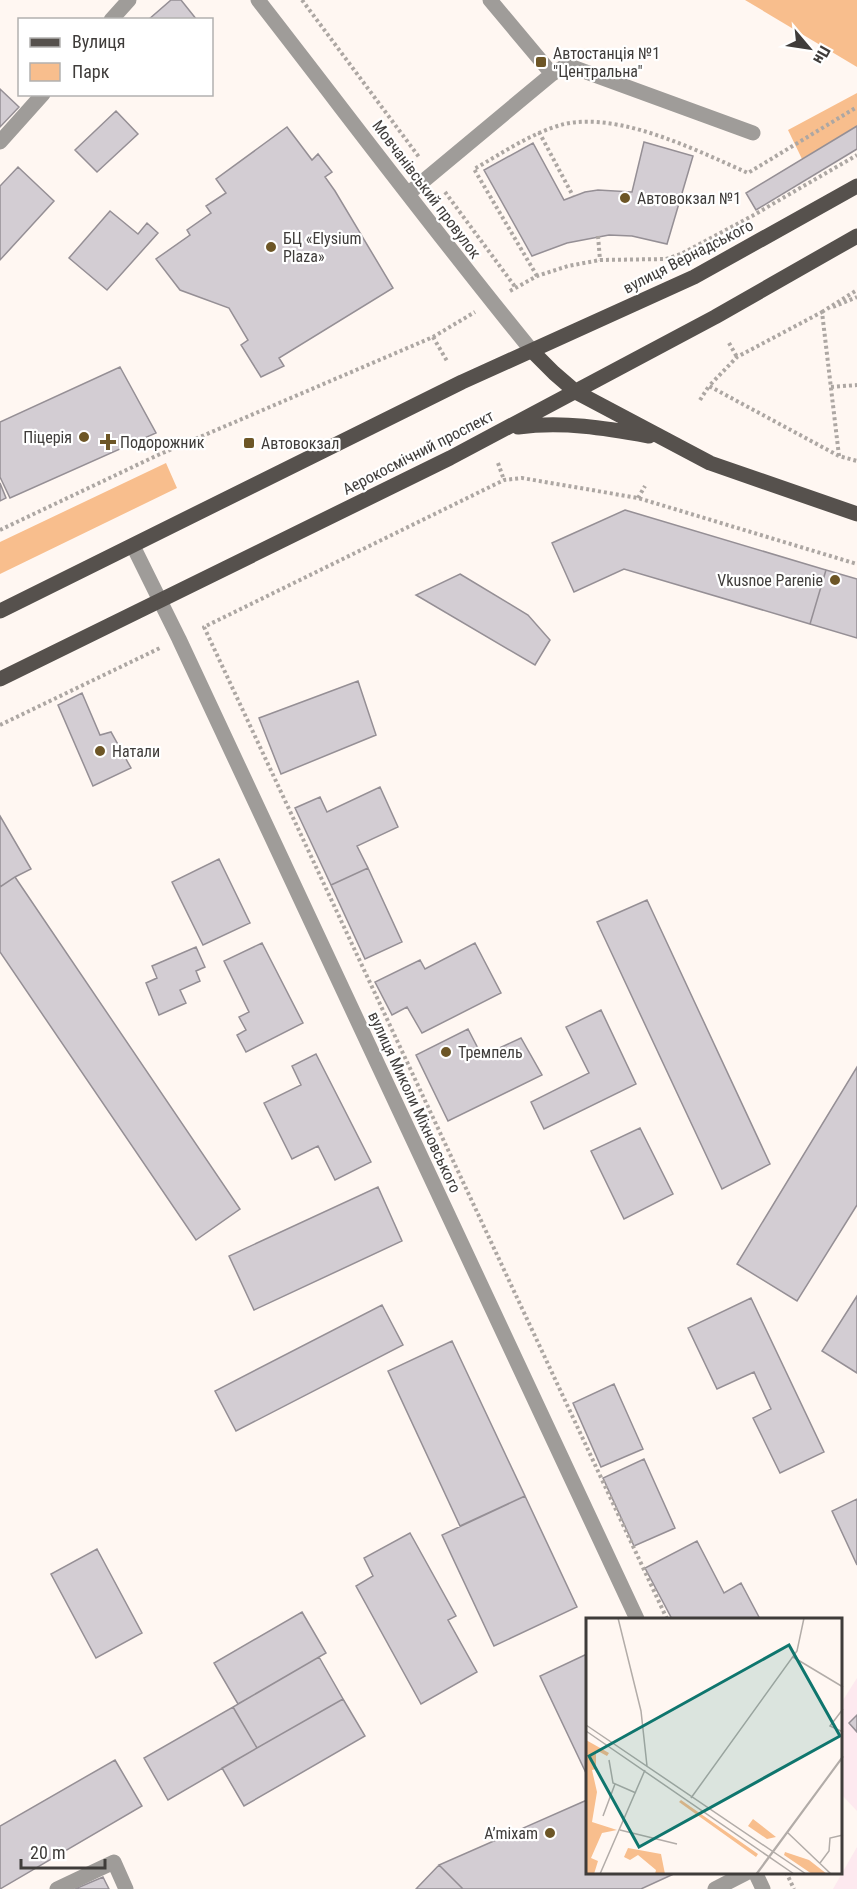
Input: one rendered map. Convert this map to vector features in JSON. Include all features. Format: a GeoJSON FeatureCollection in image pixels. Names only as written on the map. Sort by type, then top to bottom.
{"type":"FeatureCollection","features":[{"type":"Feature","properties":{"kind":"main road","name":"вулиця Вернадського"},"geometry":{"type":"LineString","coordinates":[[532,351],[694,277],[857,186]]}},
{"type":"Feature","properties":{"kind":"main road"},"geometry":{"type":"LineString","coordinates":[[576,392],[715,317],[857,236]]}},
{"type":"Feature","properties":{"kind":"main road","name":"Мовчанівський провулок"},"geometry":{"type":"LineString","coordinates":[[532,351],[576,392]]}},
{"type":"Feature","properties":{"kind":"main road"},"geometry":{"type":"LineString","coordinates":[[0,611],[462,382],[532,351]]}},
{"type":"Feature","properties":{"kind":"main road"},"geometry":{"type":"LineString","coordinates":[[576,392],[710,463],[857,513]]}},
{"type":"Feature","properties":{"kind":"main road","name":"Аерокосмічний проспект"},"geometry":{"type":"LineString","coordinates":[[0,679],[450,458],[576,392]]}},
{"type":"Feature","properties":{"kind":"main road"},"geometry":{"type":"LineString","coordinates":[[507,428],[540,424],[579,425],[664,439]]}},
{"type":"Feature","properties":{"kind":"street"},"geometry":{"type":"LineString","coordinates":[[113,18],[129,0]]}},
{"type":"Feature","properties":{"kind":"street","name":"Мовчанівський провулок"},"geometry":{"type":"LineString","coordinates":[[258,0],[464,267],[532,351]]}},
{"type":"Feature","properties":{"kind":"street"},"geometry":{"type":"LineString","coordinates":[[490,0],[552,74]]}},
{"type":"Feature","properties":{"kind":"street"},"geometry":{"type":"LineString","coordinates":[[409,193],[552,74],[567,65],[753,133]]}},
{"type":"Feature","properties":{"kind":"street"},"geometry":{"type":"LineString","coordinates":[[0,142],[41,96]]}},
{"type":"Feature","properties":{"kind":"street","name":"вулиця Миколи Міхновського"},"geometry":{"type":"LineString","coordinates":[[133,546],[179,639],[637,1618]]}},
{"type":"Feature","properties":{"kind":"street"},"geometry":{"type":"LineString","coordinates":[[57,1889],[114,1862],[126,1889]]}},
{"type":"Feature","properties":{"kind":"street"},"geometry":{"type":"LineString","coordinates":[[715,1889],[744,1874]]}},
{"type":"Feature","properties":{"kind":"street"},"geometry":{"type":"LineString","coordinates":[[756,1874],[763,1889]]}},
{"type":"Feature","properties":{"kind":"path"},"geometry":{"type":"LineString","coordinates":[[302,0],[516,288]]}},
{"type":"Feature","properties":{"kind":"path"},"geometry":{"type":"LineString","coordinates":[[577,122],[539,132],[474,169],[537,276],[568,266],[600,260],[666,259],[681,254],[857,155]]}},
{"type":"Feature","properties":{"kind":"path"},"geometry":{"type":"LineString","coordinates":[[539,132],[573,196]]}},
{"type":"Feature","properties":{"kind":"path"},"geometry":{"type":"LineString","coordinates":[[598,236],[600,260]]}},
{"type":"Feature","properties":{"kind":"path"},"geometry":{"type":"LineString","coordinates":[[700,400],[709,386],[737,357],[822,312],[857,290]]}},
{"type":"Feature","properties":{"kind":"path"},"geometry":{"type":"LineString","coordinates":[[822,312],[857,297]]}},
{"type":"Feature","properties":{"kind":"path"},"geometry":{"type":"LineString","coordinates":[[822,312],[839,456]]}},
{"type":"Feature","properties":{"kind":"path"},"geometry":{"type":"LineString","coordinates":[[0,530],[158,455],[433,338],[447,361]]}},
{"type":"Feature","properties":{"kind":"path"},"geometry":{"type":"LineString","coordinates":[[729,343],[737,357]]}},
{"type":"Feature","properties":{"kind":"path"},"geometry":{"type":"LineString","coordinates":[[831,387],[857,385]]}},
{"type":"Feature","properties":{"kind":"path"},"geometry":{"type":"LineString","coordinates":[[709,386],[839,456],[857,461]]}},
{"type":"Feature","properties":{"kind":"path"},"geometry":{"type":"LineString","coordinates":[[498,463],[504,480]]}},
{"type":"Feature","properties":{"kind":"path"},"geometry":{"type":"LineString","coordinates":[[0,725],[504,480],[522,478],[638,498],[857,564]]}},
{"type":"Feature","properties":{"kind":"path"},"geometry":{"type":"LineString","coordinates":[[638,498],[645,486]]}},
{"type":"Feature","properties":{"kind":"path"},"geometry":{"type":"LineString","coordinates":[[204,627],[667,1618]]}},
{"type":"Feature","properties":{"kind":"path"},"geometry":{"type":"LineString","coordinates":[[787,1874],[794,1889]]}},
{"type":"Feature","properties":{"kind":"shaded area"},"geometry":{"type":"Polygon","coordinates":[[[857,1678],[857,1811],[842,1795],[842,1702],[857,1678]]]}},
{"type":"Feature","properties":{"kind":"shaded area"},"geometry":{"type":"Polygon","coordinates":[[[857,1847],[857,1889],[833,1889],[857,1847]]]}},
{"type":"Feature","properties":{"kind":"green space"},"geometry":{"type":"Polygon","coordinates":[[[745,0],[857,0],[857,67],[745,0]]]}},
{"type":"Feature","properties":{"kind":"green space"},"geometry":{"type":"Polygon","coordinates":[[[857,93],[857,126],[802,159],[788,130],[857,93]]]}},
{"type":"Feature","properties":{"kind":"green space"},"geometry":{"type":"Polygon","coordinates":[[[166,463],[177,488],[0,574],[0,542],[166,463]]]}},
{"type":"Feature","properties":{"kind":"building"},"geometry":{"type":"Polygon","coordinates":[[[171,0],[181,0],[195,18],[150,18],[171,0]]]}},
{"type":"Feature","properties":{"kind":"building"},"geometry":{"type":"Polygon","coordinates":[[[0,89],[19,107],[0,127],[0,89]]]}},
{"type":"Feature","properties":{"kind":"building"},"geometry":{"type":"Polygon","coordinates":[[[116,111],[138,134],[97,172],[75,150],[116,111]]]}},
{"type":"Feature","properties":{"kind":"building"},"geometry":{"type":"Polygon","coordinates":[[[857,126],[857,149],[756,210],[746,193],[857,126]]]}},
{"type":"Feature","properties":{"kind":"building","name":"БЦ «Elysium Plaza»"},"geometry":{"type":"Polygon","coordinates":[[[287,127],[312,160],[318,154],[332,172],[325,177],[393,288],[279,358],[284,366],[261,377],[241,345],[248,340],[229,308],[180,290],[156,259],[190,235],[187,230],[211,213],[206,206],[226,193],[216,179],[287,127]]]}},
{"type":"Feature","properties":{"kind":"building","name":"Автовокзал №1"},"geometry":{"type":"Polygon","coordinates":[[[644,142],[693,156],[667,244],[632,236],[609,235],[567,243],[532,256],[484,170],[533,143],[564,200],[598,190],[632,192],[644,142]]]}},
{"type":"Feature","properties":{"kind":"building"},"geometry":{"type":"Polygon","coordinates":[[[18,167],[54,201],[0,260],[0,186],[18,167]]]}},
{"type":"Feature","properties":{"kind":"building"},"geometry":{"type":"Polygon","coordinates":[[[110,211],[138,234],[147,223],[158,233],[107,290],[69,258],[110,211]]]}},
{"type":"Feature","properties":{"kind":"building"},"geometry":{"type":"Polygon","coordinates":[[[120,367],[156,433],[10,498],[0,477],[0,422],[120,367]]]}},
{"type":"Feature","properties":{"kind":"building"},"geometry":{"type":"Polygon","coordinates":[[[0,483],[6,498],[0,501],[0,483]]]}},
{"type":"Feature","properties":{"kind":"building"},"geometry":{"type":"Polygon","coordinates":[[[625,510],[826,570],[810,624],[624,569],[574,592],[552,543],[625,510]]]}},
{"type":"Feature","properties":{"kind":"building"},"geometry":{"type":"Polygon","coordinates":[[[826,570],[857,579],[857,638],[810,624],[826,570]]]}},
{"type":"Feature","properties":{"kind":"building"},"geometry":{"type":"Polygon","coordinates":[[[460,574],[528,615],[550,640],[535,665],[416,595],[460,574]]]}},
{"type":"Feature","properties":{"kind":"building"},"geometry":{"type":"Polygon","coordinates":[[[358,681],[376,735],[281,774],[259,718],[358,681]]]}},
{"type":"Feature","properties":{"kind":"building","name":"Натали"},"geometry":{"type":"Polygon","coordinates":[[[82,693],[100,735],[111,732],[131,768],[93,786],[58,705],[82,693]]]}},
{"type":"Feature","properties":{"kind":"building"},"geometry":{"type":"Polygon","coordinates":[[[380,787],[398,827],[357,846],[368,868],[331,885],[295,808],[320,797],[327,812],[380,787]]]}},
{"type":"Feature","properties":{"kind":"building"},"geometry":{"type":"Polygon","coordinates":[[[0,816],[31,869],[0,887],[0,816]]]}},
{"type":"Feature","properties":{"kind":"building"},"geometry":{"type":"Polygon","coordinates":[[[219,859],[250,923],[203,945],[172,882],[219,859]]]}},
{"type":"Feature","properties":{"kind":"building"},"geometry":{"type":"Polygon","coordinates":[[[368,868],[402,942],[365,959],[331,885],[368,868]]]}},
{"type":"Feature","properties":{"kind":"building"},"geometry":{"type":"Polygon","coordinates":[[[15,877],[240,1209],[196,1240],[0,952],[0,887],[15,877]]]}},
{"type":"Feature","properties":{"kind":"building"},"geometry":{"type":"Polygon","coordinates":[[[647,900],[770,1164],[722,1189],[597,922],[647,900]]]}},
{"type":"Feature","properties":{"kind":"building"},"geometry":{"type":"Polygon","coordinates":[[[262,943],[303,1023],[246,1052],[237,1035],[246,1030],[239,1017],[249,1012],[224,961],[262,943]]]}},
{"type":"Feature","properties":{"kind":"building"},"geometry":{"type":"Polygon","coordinates":[[[475,943],[501,993],[422,1033],[407,1007],[392,1015],[375,982],[420,960],[425,969],[475,943]]]}},
{"type":"Feature","properties":{"kind":"building"},"geometry":{"type":"Polygon","coordinates":[[[196,947],[205,967],[196,971],[200,981],[180,990],[186,1003],[159,1015],[146,983],[157,978],[152,966],[196,947]]]}},
{"type":"Feature","properties":{"kind":"building"},"geometry":{"type":"Polygon","coordinates":[[[601,1010],[636,1084],[544,1129],[531,1102],[589,1073],[566,1027],[601,1010]]]}},
{"type":"Feature","properties":{"kind":"building"},"geometry":{"type":"Polygon","coordinates":[[[468,1029],[482,1056],[521,1038],[542,1075],[448,1121],[416,1055],[468,1029]]]}},
{"type":"Feature","properties":{"kind":"building"},"geometry":{"type":"Polygon","coordinates":[[[316,1054],[371,1162],[335,1180],[318,1146],[292,1159],[264,1103],[301,1085],[292,1066],[316,1054]]]}},
{"type":"Feature","properties":{"kind":"building"},"geometry":{"type":"Polygon","coordinates":[[[857,1067],[857,1205],[797,1301],[737,1264],[857,1067]]]}},
{"type":"Feature","properties":{"kind":"building"},"geometry":{"type":"Polygon","coordinates":[[[640,1128],[673,1194],[624,1219],[591,1151],[640,1128]]]}},
{"type":"Feature","properties":{"kind":"building"},"geometry":{"type":"Polygon","coordinates":[[[378,1187],[402,1241],[254,1310],[229,1256],[378,1187]]]}},
{"type":"Feature","properties":{"kind":"building"},"geometry":{"type":"Polygon","coordinates":[[[857,1296],[857,1373],[822,1351],[857,1296]]]}},
{"type":"Feature","properties":{"kind":"building"},"geometry":{"type":"Polygon","coordinates":[[[751,1298],[824,1452],[780,1473],[753,1418],[771,1409],[754,1372],[717,1389],[688,1328],[751,1298]]]}},
{"type":"Feature","properties":{"kind":"building"},"geometry":{"type":"Polygon","coordinates":[[[382,1305],[403,1345],[236,1431],[215,1391],[382,1305]]]}},
{"type":"Feature","properties":{"kind":"building"},"geometry":{"type":"Polygon","coordinates":[[[452,1341],[525,1496],[460,1526],[388,1371],[452,1341]]]}},
{"type":"Feature","properties":{"kind":"building"},"geometry":{"type":"Polygon","coordinates":[[[614,1384],[643,1449],[601,1467],[573,1403],[614,1384]]]}},
{"type":"Feature","properties":{"kind":"building"},"geometry":{"type":"Polygon","coordinates":[[[644,1459],[675,1528],[634,1546],[603,1478],[644,1459]]]}},
{"type":"Feature","properties":{"kind":"building"},"geometry":{"type":"Polygon","coordinates":[[[525,1496],[577,1607],[494,1646],[442,1535],[525,1496]]]}},
{"type":"Feature","properties":{"kind":"building"},"geometry":{"type":"Polygon","coordinates":[[[857,1499],[857,1565],[832,1511],[857,1499]]]}},
{"type":"Feature","properties":{"kind":"building"},"geometry":{"type":"Polygon","coordinates":[[[410,1533],[456,1616],[448,1620],[477,1672],[421,1704],[356,1586],[373,1576],[364,1558],[410,1533]]]}},
{"type":"Feature","properties":{"kind":"building"},"geometry":{"type":"Polygon","coordinates":[[[697,1541],[724,1593],[741,1583],[759,1618],[671,1618],[645,1568],[697,1541]]]}},
{"type":"Feature","properties":{"kind":"building"},"geometry":{"type":"Polygon","coordinates":[[[97,1549],[142,1633],[96,1658],[51,1574],[97,1549]]]}},
{"type":"Feature","properties":{"kind":"building"},"geometry":{"type":"Polygon","coordinates":[[[302,1612],[326,1653],[238,1704],[214,1663],[302,1612]]]}},
{"type":"Feature","properties":{"kind":"building"},"geometry":{"type":"Polygon","coordinates":[[[586,1654],[586,1773],[540,1676],[586,1654]]]}},
{"type":"Feature","properties":{"kind":"building"},"geometry":{"type":"Polygon","coordinates":[[[319,1657],[343,1699],[257,1748],[233,1707],[319,1657]]]}},
{"type":"Feature","properties":{"kind":"building"},"geometry":{"type":"Polygon","coordinates":[[[343,1699],[365,1736],[244,1806],[222,1768],[343,1699]]]}},
{"type":"Feature","properties":{"kind":"building"},"geometry":{"type":"Polygon","coordinates":[[[233,1707],[257,1748],[168,1800],[144,1758],[233,1707]]]}},
{"type":"Feature","properties":{"kind":"building"},"geometry":{"type":"Polygon","coordinates":[[[857,1715],[857,1732],[849,1723],[857,1715]]]}},
{"type":"Feature","properties":{"kind":"building"},"geometry":{"type":"Polygon","coordinates":[[[115,1760],[142,1806],[0,1889],[0,1826],[115,1760]]]}},
{"type":"Feature","properties":{"kind":"building","name":"A’mixam"},"geometry":{"type":"Polygon","coordinates":[[[586,1800],[586,1874],[674,1874],[641,1889],[463,1889],[439,1865],[586,1800]]]}},
{"type":"Feature","properties":{"kind":"building"},"geometry":{"type":"Polygon","coordinates":[[[439,1865],[463,1889],[416,1889],[439,1865]]]}},
{"type":"Feature","properties":{"kind":"building"},"geometry":{"type":"Polygon","coordinates":[[[103,1877],[109,1889],[75,1889],[103,1877]]]}},
{"type":"Feature","properties":{"kind":"place","name":"Автостанція №1 \"Центральна\""},"geometry":{"type":"Point","coordinates":[541,62]}},
{"type":"Feature","properties":{"kind":"place","name":"Автовокзал №1"},"geometry":{"type":"Point","coordinates":[625,198]}},
{"type":"Feature","properties":{"kind":"place","name":"БЦ «Elysium Plaza»"},"geometry":{"type":"Point","coordinates":[271,247]}},
{"type":"Feature","properties":{"kind":"place","name":"Піцерія"},"geometry":{"type":"Point","coordinates":[84,437]}},
{"type":"Feature","properties":{"kind":"place","name":"Подорожник"},"geometry":{"type":"Point","coordinates":[108,442]}},
{"type":"Feature","properties":{"kind":"place","name":"Автовокзал"},"geometry":{"type":"Point","coordinates":[249,443]}},
{"type":"Feature","properties":{"kind":"place","name":"Vkusnoe Parenie"},"geometry":{"type":"Point","coordinates":[835,580]}},
{"type":"Feature","properties":{"kind":"place","name":"Натали"},"geometry":{"type":"Point","coordinates":[100,751]}},
{"type":"Feature","properties":{"kind":"place","name":"Тремпель"},"geometry":{"type":"Point","coordinates":[446,1052]}},
{"type":"Feature","properties":{"kind":"place","name":"A’mixam"},"geometry":{"type":"Point","coordinates":[550,1833]}}]}
